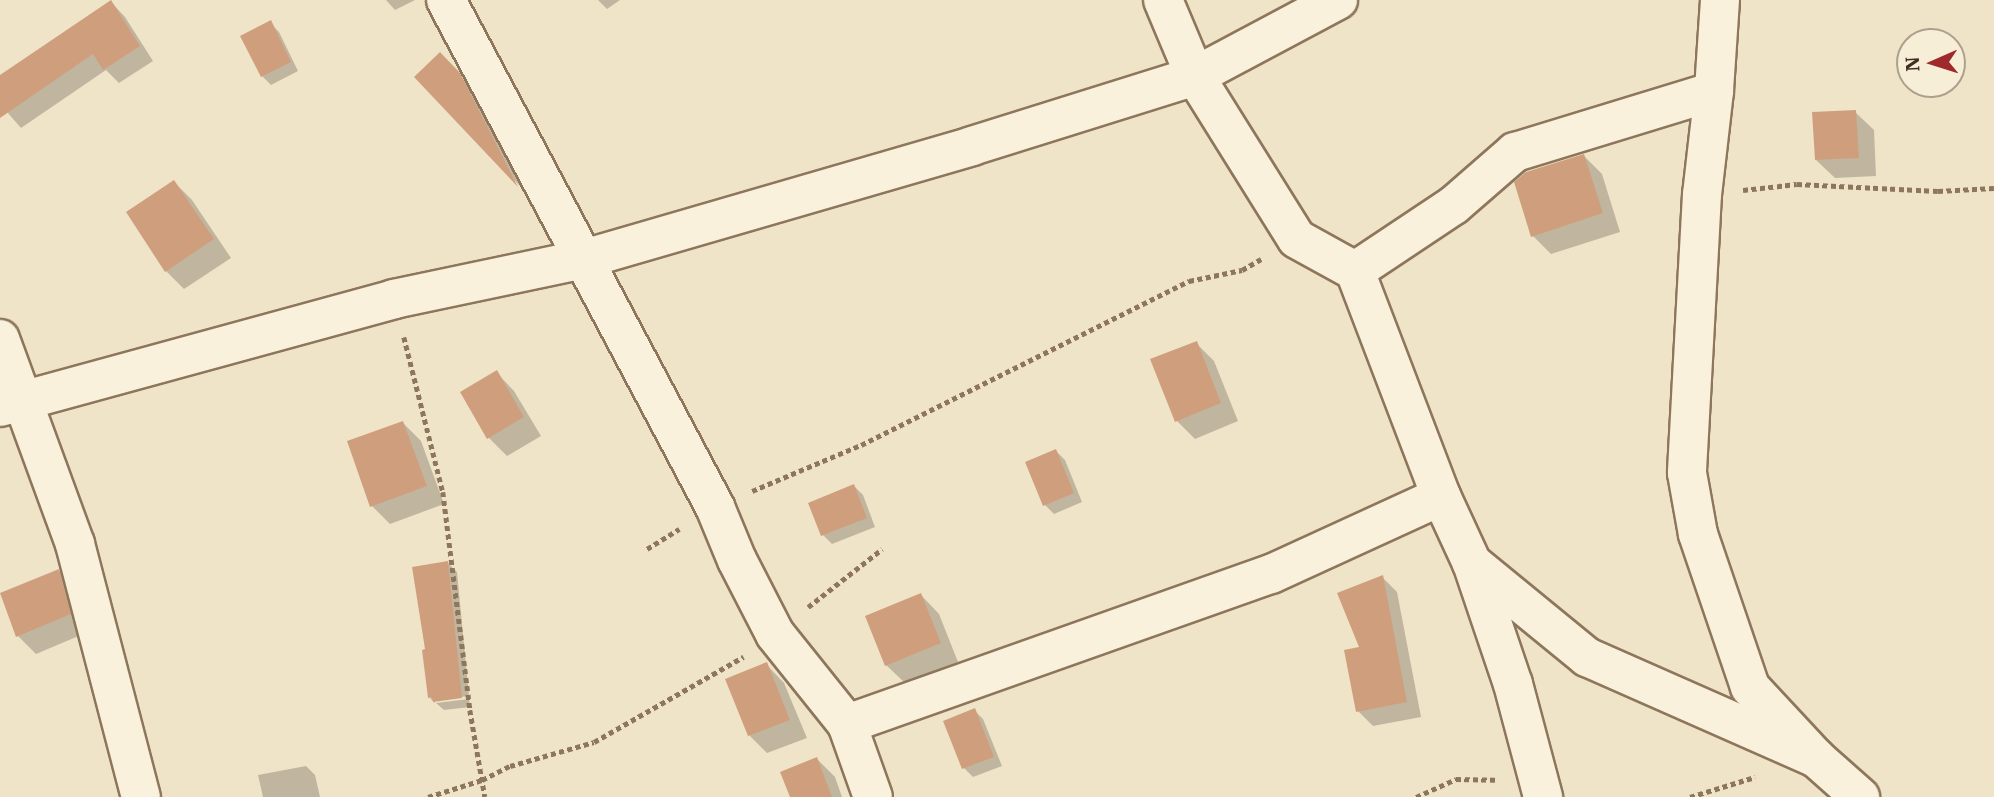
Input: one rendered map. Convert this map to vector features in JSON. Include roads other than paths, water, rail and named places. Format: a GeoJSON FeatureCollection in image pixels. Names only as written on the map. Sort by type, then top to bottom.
{"type":"FeatureCollection","features":[{"type":"Feature","properties":{"kind":"street"},"geometry":{"type":"LineString","coordinates":[[446,0],[715,507],[737,560],[775,634],[848,724],[873,797]]}},
{"type":"Feature","properties":{"kind":"street"},"geometry":{"type":"LineString","coordinates":[[1163,0],[1195,76],[1297,239],[1355,271],[1441,496],[1472,563],[1513,684],[1541,789]]}},
{"type":"Feature","properties":{"kind":"street"},"geometry":{"type":"LineString","coordinates":[[11,403],[394,299],[584,259],[761,209],[1195,76],[1338,0]]}},
{"type":"Feature","properties":{"kind":"street"},"geometry":{"type":"LineString","coordinates":[[1720,0],[1714,91],[1702,194],[1687,473],[1698,534],[1751,687],[1816,758],[1860,797]]}},
{"type":"Feature","properties":{"kind":"street"},"geometry":{"type":"LineString","coordinates":[[1355,271],[1454,205],[1515,152],[1714,91]]}},
{"type":"Feature","properties":{"kind":"street"},"geometry":{"type":"LineString","coordinates":[[0,340],[11,403],[75,544],[141,797]]}},
{"type":"Feature","properties":{"kind":"street"},"geometry":{"type":"LineString","coordinates":[[848,724],[1271,574],[1441,496]]}},
{"type":"Feature","properties":{"kind":"street"},"geometry":{"type":"LineString","coordinates":[[1472,563],[1587,657],[1816,758]]}}]}
